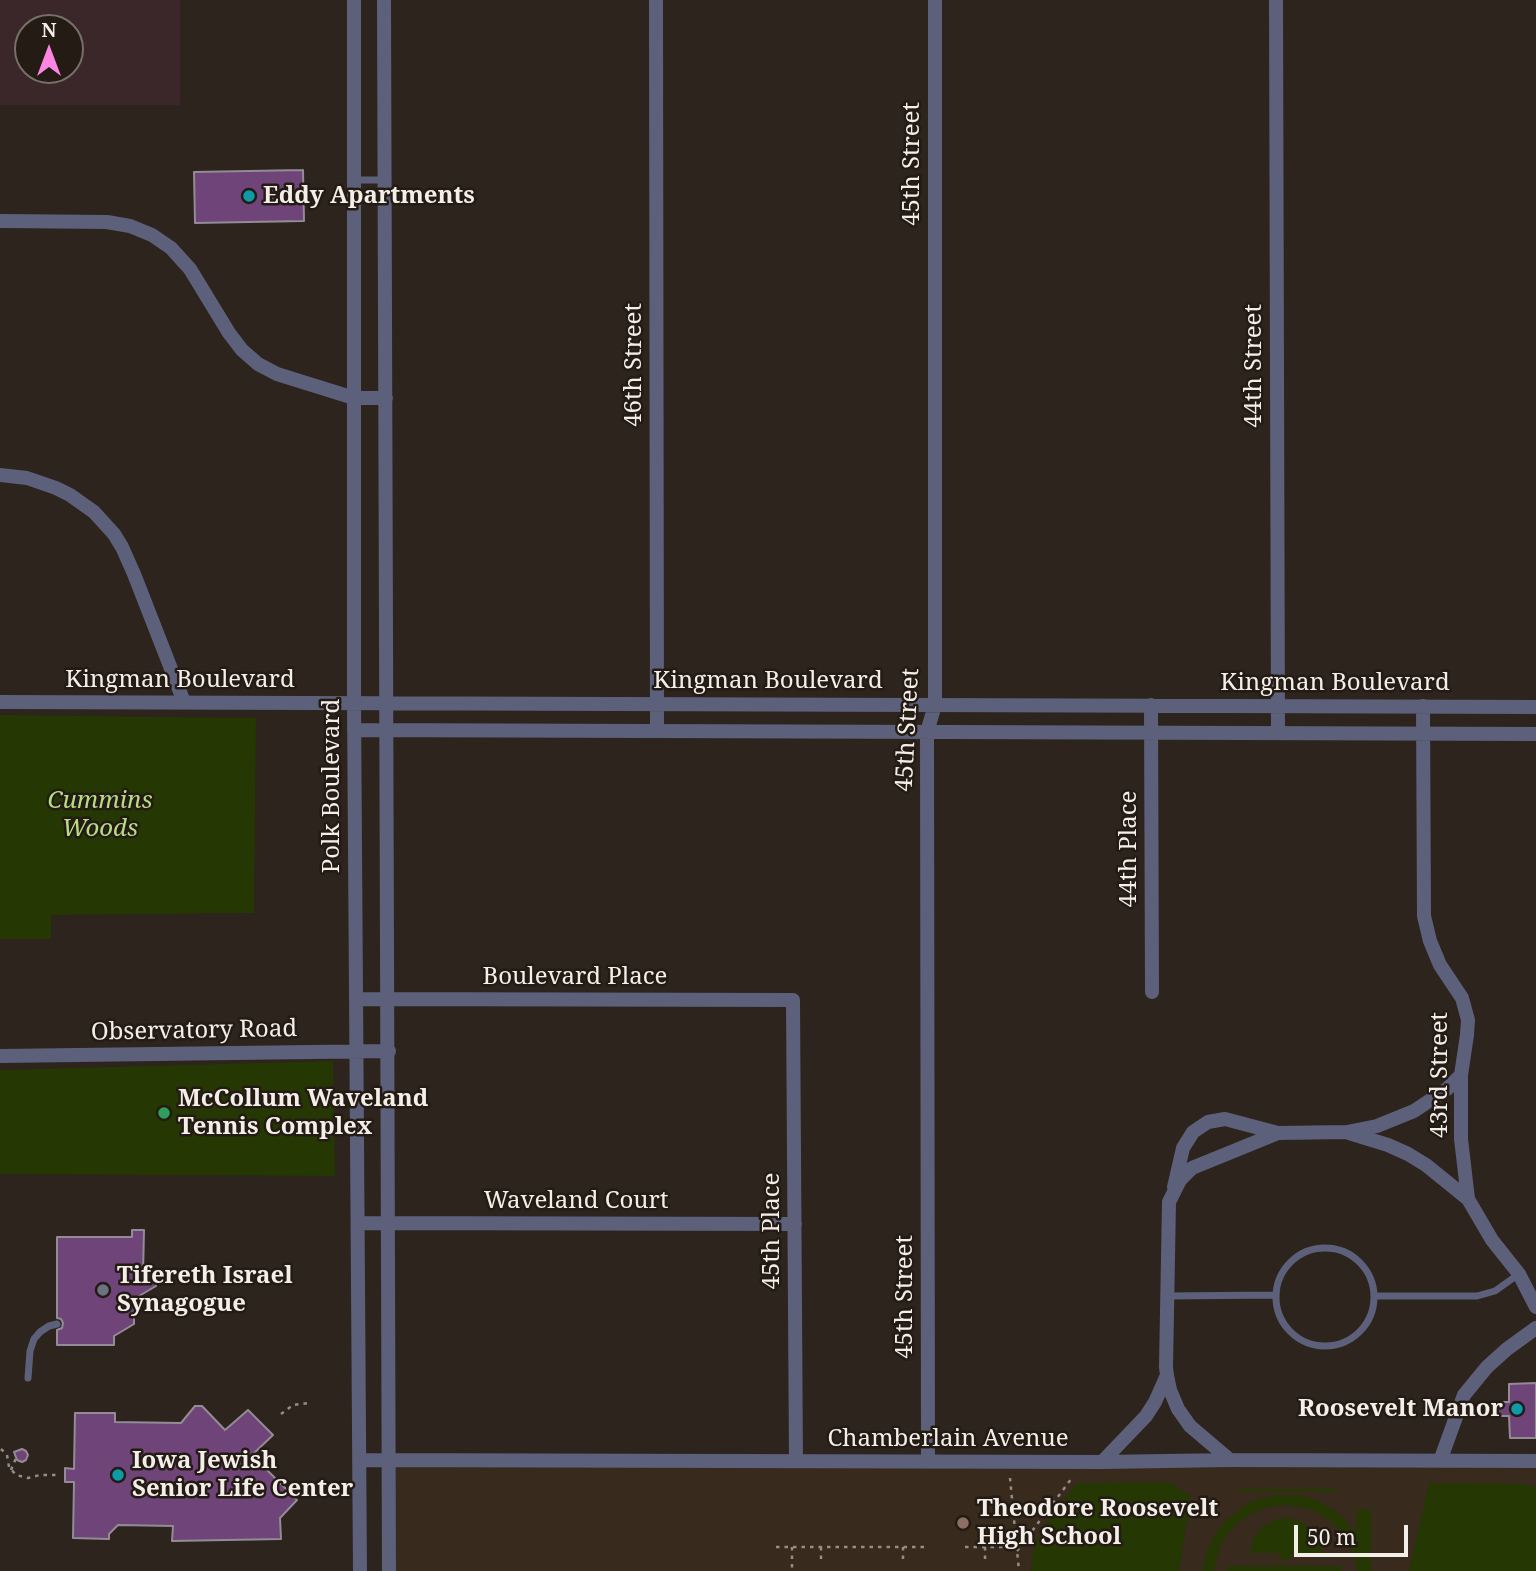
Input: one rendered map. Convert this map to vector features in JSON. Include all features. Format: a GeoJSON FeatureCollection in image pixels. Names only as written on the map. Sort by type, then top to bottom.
{"type":"FeatureCollection","features":[{"type":"Feature","properties":{"kind":"street","name":"Polk Boulevard"},"geometry":{"type":"LineString","coordinates":[[354,0],[354,703],[360,1571]]}},
{"type":"Feature","properties":{"kind":"street"},"geometry":{"type":"LineString","coordinates":[[384,0],[389,1571]]}},
{"type":"Feature","properties":{"kind":"street","name":"46th Street"},"geometry":{"type":"LineString","coordinates":[[656,0],[657,731]]}},
{"type":"Feature","properties":{"kind":"street","name":"45th Street"},"geometry":{"type":"LineString","coordinates":[[928,1462],[926,732],[935,705],[935,0]]}},
{"type":"Feature","properties":{"kind":"street","name":"44th Street"},"geometry":{"type":"LineString","coordinates":[[1276,0],[1278,733]]}},
{"type":"Feature","properties":{"kind":"street"},"geometry":{"type":"LineString","coordinates":[[0,221],[107,222],[130,226],[152,235],[171,248],[190,269],[229,333],[242,350],[258,364],[277,374],[354,398],[386,398]]}},
{"type":"Feature","properties":{"kind":"street"},"geometry":{"type":"LineString","coordinates":[[0,475],[27,478],[70,495],[94,512],[114,534],[134,574],[184,702]]}},
{"type":"Feature","properties":{"kind":"street","name":"Kingman Boulevard"},"geometry":{"type":"LineString","coordinates":[[0,702],[1536,707]]}},
{"type":"Feature","properties":{"kind":"street","name":"44th Place"},"geometry":{"type":"LineString","coordinates":[[1151,705],[1152,992]]}},
{"type":"Feature","properties":{"kind":"street","name":"43rd Street"},"geometry":{"type":"LineString","coordinates":[[1423,706],[1424,916],[1440,965],[1462,998],[1468,1020],[1461,1075],[1461,1139],[1468,1199],[1492,1240],[1519,1274],[1536,1307]]}},
{"type":"Feature","properties":{"kind":"street","name":"Kingman Boulevard"},"geometry":{"type":"LineString","coordinates":[[355,730],[1536,734]]}},
{"type":"Feature","properties":{"kind":"street","name":"Boulevard Place"},"geometry":{"type":"LineString","coordinates":[[356,999],[793,1000]]}},
{"type":"Feature","properties":{"kind":"street","name":"45th Place"},"geometry":{"type":"LineString","coordinates":[[793,1000],[796,1461]]}},
{"type":"Feature","properties":{"kind":"street","name":"Observatory Road"},"geometry":{"type":"LineString","coordinates":[[0,1056],[389,1051]]}},
{"type":"Feature","properties":{"kind":"street"},"geometry":{"type":"LineString","coordinates":[[1173,1191],[1183,1147],[1193,1132],[1208,1122],[1225,1119],[1278,1133],[1347,1132],[1377,1126],[1414,1111],[1461,1075]]}},
{"type":"Feature","properties":{"kind":"street"},"geometry":{"type":"LineString","coordinates":[[1347,1132],[1408,1154],[1468,1199]]}},
{"type":"Feature","properties":{"kind":"street"},"geometry":{"type":"LineString","coordinates":[[1230,1460],[1190,1426],[1178,1409],[1170,1390],[1166,1367],[1168,1202],[1180,1180],[1192,1168],[1278,1133]]}},
{"type":"Feature","properties":{"kind":"street","name":"Waveland Court"},"geometry":{"type":"LineString","coordinates":[[358,1223],[794,1224]]}},
{"type":"Feature","properties":{"kind":"street"},"geometry":{"type":"LineString","coordinates":[[1440,1461],[1464,1395],[1497,1358],[1536,1328]]}},
{"type":"Feature","properties":{"kind":"street"},"geometry":{"type":"LineString","coordinates":[[1102,1462],[1146,1416],[1167,1375]]}},
{"type":"Feature","properties":{"kind":"street","name":"Chamberlain Avenue"},"geometry":{"type":"LineString","coordinates":[[359,1460],[1536,1461]]}},
{"type":"Feature","properties":{"kind":"lane"},"geometry":{"type":"LineString","coordinates":[[354,180],[385,180]]}},
{"type":"Feature","properties":{"kind":"lane"},"geometry":{"type":"LineString","coordinates":[[1326,1247],[1341,1250],[1365,1267],[1372,1280],[1375,1296],[1368,1322],[1362,1330],[1350,1340],[1336,1345],[1320,1346],[1304,1342],[1291,1333],[1281,1320],[1275,1295],[1282,1272],[1297,1256],[1311,1249],[1326,1247]]}},
{"type":"Feature","properties":{"kind":"lane"},"geometry":{"type":"LineString","coordinates":[[1375,1296],[1477,1296],[1495,1291],[1519,1274]]}},
{"type":"Feature","properties":{"kind":"lane"},"geometry":{"type":"LineString","coordinates":[[1167,1296],[1275,1295]]}},
{"type":"Feature","properties":{"kind":"lane"},"geometry":{"type":"LineString","coordinates":[[28,1377],[34,1339],[49,1326],[57,1324]]}},
{"type":"Feature","properties":{"kind":"path"},"geometry":{"type":"LineString","coordinates":[[281,1414],[293,1405],[310,1403]]}},
{"type":"Feature","properties":{"kind":"path"},"geometry":{"type":"LineString","coordinates":[[1,1449],[7,1455],[10,1470],[20,1477],[59,1475]]}},
{"type":"Feature","properties":{"kind":"path"},"geometry":{"type":"LineString","coordinates":[[10,1470],[16,1458]]}},
{"type":"Feature","properties":{"kind":"path"},"geometry":{"type":"LineString","coordinates":[[1010,1478],[1019,1571]]}},
{"type":"Feature","properties":{"kind":"path"},"geometry":{"type":"LineString","coordinates":[[1017,1549],[1072,1478]]}},
{"type":"Feature","properties":{"kind":"path"},"geometry":{"type":"LineString","coordinates":[[776,1547],[926,1547]]}},
{"type":"Feature","properties":{"kind":"path"},"geometry":{"type":"LineString","coordinates":[[792,1547],[792,1571]]}},
{"type":"Feature","properties":{"kind":"path"},"geometry":{"type":"LineString","coordinates":[[821,1547],[821,1562]]}},
{"type":"Feature","properties":{"kind":"path"},"geometry":{"type":"LineString","coordinates":[[903,1547],[904,1562]]}},
{"type":"Feature","properties":{"kind":"path"},"geometry":{"type":"LineString","coordinates":[[965,1547],[1017,1549]]}},
{"type":"Feature","properties":{"kind":"path"},"geometry":{"type":"LineString","coordinates":[[985,1547],[985,1561]]}},
{"type":"Feature","properties":{"kind":"shaded area"},"geometry":{"type":"Polygon","coordinates":[[[0,0],[180,0],[180,105],[0,105],[0,0]]]}},
{"type":"Feature","properties":{"kind":"shaded area","name":"Theodore Roosevelt High School"},"geometry":{"type":"Polygon","coordinates":[[[390,1460],[1536,1461],[1536,1571],[389,1571],[390,1460]]]}},
{"type":"Feature","properties":{"kind":"green space","name":"Cummins Woods"},"geometry":{"type":"Polygon","coordinates":[[[0,715],[256,718],[254,913],[51,915],[51,939],[0,939],[0,715]]]}},
{"type":"Feature","properties":{"kind":"green space","name":"McCollum Waveland Tennis Complex"},"geometry":{"type":"Polygon","coordinates":[[[333,1061],[335,1176],[0,1174],[0,1070],[333,1061]]]}},
{"type":"Feature","properties":{"kind":"green space"},"geometry":{"type":"Polygon","coordinates":[[[1169,1482],[1191,1496],[1179,1571],[1031,1571],[1032,1555],[1042,1528],[1077,1483],[1169,1482]]]}},
{"type":"Feature","properties":{"kind":"green space"},"geometry":{"type":"Polygon","coordinates":[[[1429,1483],[1526,1484],[1536,1487],[1536,1571],[1409,1571],[1429,1483]]]}},
{"type":"Feature","properties":{"kind":"green space"},"geometry":{"type":"Polygon","coordinates":[[[1239,1489],[1336,1489],[1336,1492],[1239,1492],[1239,1489]]]}},
{"type":"Feature","properties":{"kind":"green space"},"geometry":{"type":"Polygon","coordinates":[[[1276,1495],[1298,1495],[1319,1501],[1337,1512],[1356,1532],[1357,1509],[1371,1509],[1371,1571],[1357,1571],[1350,1547],[1332,1522],[1311,1509],[1286,1505],[1268,1507],[1240,1521],[1227,1534],[1221,1545],[1214,1571],[1203,1571],[1210,1544],[1226,1520],[1249,1503],[1276,1495]]]}},
{"type":"Feature","properties":{"kind":"green space"},"geometry":{"type":"Polygon","coordinates":[[[1274,1520],[1299,1520],[1314,1531],[1322,1554],[1291,1554],[1291,1560],[1279,1560],[1279,1553],[1250,1553],[1259,1530],[1274,1520]]]}},
{"type":"Feature","properties":{"kind":"green space"},"geometry":{"type":"Polygon","coordinates":[[[1227,1566],[1341,1566],[1341,1571],[1227,1571],[1227,1566]]]}},
{"type":"Feature","properties":{"kind":"building","name":"Eddy Apartments"},"geometry":{"type":"Polygon","coordinates":[[[303,170],[304,221],[195,223],[194,172],[303,170]]]}},
{"type":"Feature","properties":{"kind":"building","name":"Tifereth Israel Synagogue"},"geometry":{"type":"Polygon","coordinates":[[[132,1230],[144,1230],[143,1275],[156,1276],[156,1286],[134,1299],[134,1324],[114,1336],[114,1345],[57,1345],[57,1330],[62,1328],[63,1323],[57,1318],[57,1237],[132,1237],[132,1230]]]}},
{"type":"Feature","properties":{"kind":"building","name":"Roosevelt Manor"},"geometry":{"type":"Polygon","coordinates":[[[1536,1383],[1536,1438],[1510,1438],[1509,1416],[1498,1416],[1498,1402],[1509,1402],[1509,1384],[1536,1383]]]}},
{"type":"Feature","properties":{"kind":"building","name":"Iowa Jewish Senior Life Center"},"geometry":{"type":"Polygon","coordinates":[[[195,1406],[202,1406],[225,1430],[248,1410],[273,1435],[252,1455],[297,1500],[280,1518],[281,1539],[172,1541],[173,1526],[118,1525],[109,1534],[109,1539],[73,1538],[74,1482],[65,1482],[65,1468],[74,1469],[75,1413],[115,1413],[115,1422],[181,1423],[195,1406]]]}},
{"type":"Feature","properties":{"kind":"building"},"geometry":{"type":"Polygon","coordinates":[[[22,1449],[28,1455],[22,1462],[17,1460],[14,1452],[22,1449]]]}},
{"type":"Feature","properties":{"kind":"place","name":"Eddy Apartments"},"geometry":{"type":"Point","coordinates":[249,196]}},
{"type":"Feature","properties":{"kind":"place","name":"McCollum Waveland Tennis Complex"},"geometry":{"type":"Point","coordinates":[164,1113]}},
{"type":"Feature","properties":{"kind":"place","name":"Tifereth Israel Synagogue"},"geometry":{"type":"Point","coordinates":[103,1290]}},
{"type":"Feature","properties":{"kind":"place","name":"Roosevelt Manor"},"geometry":{"type":"Point","coordinates":[1517,1409]}},
{"type":"Feature","properties":{"kind":"place","name":"Iowa Jewish Senior Life Center"},"geometry":{"type":"Point","coordinates":[118,1475]}},
{"type":"Feature","properties":{"kind":"place","name":"Theodore Roosevelt High School"},"geometry":{"type":"Point","coordinates":[963,1523]}}]}
